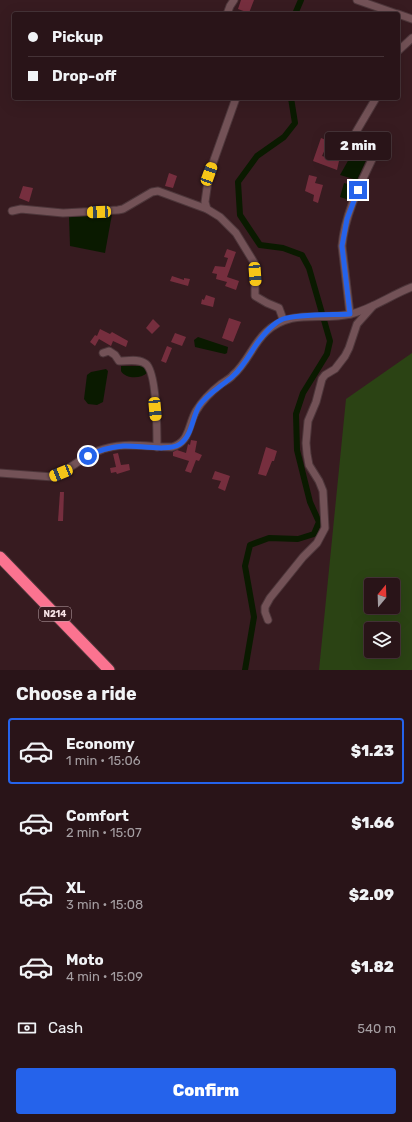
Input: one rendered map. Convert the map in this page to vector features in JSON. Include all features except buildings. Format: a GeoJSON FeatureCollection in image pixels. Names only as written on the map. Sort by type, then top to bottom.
{"type":"FeatureCollection","features":[{"type":"Feature","properties":{"kind":"highway","name":"N214"},"geometry":{"type":"LineString","coordinates":[[0,557],[109,670]]}},
{"type":"Feature","properties":{"kind":"street"},"geometry":{"type":"LineString","coordinates":[[228,12],[234,0]]}},
{"type":"Feature","properties":{"kind":"street"},"geometry":{"type":"LineString","coordinates":[[357,0],[369,2],[392,12]]}},
{"type":"Feature","properties":{"kind":"street"},"geometry":{"type":"LineString","coordinates":[[400,15],[412,20]]}},
{"type":"Feature","properties":{"kind":"street"},"geometry":{"type":"LineString","coordinates":[[400,48],[412,38]]}},
{"type":"Feature","properties":{"kind":"street"},"geometry":{"type":"LineString","coordinates":[[207,208],[205,202],[209,174],[235,100]]}},
{"type":"Feature","properties":{"kind":"street"},"geometry":{"type":"LineString","coordinates":[[350,314],[342,246],[343,236],[347,219],[358,190],[376,151],[356,140],[356,132],[375,100]]}},
{"type":"Feature","properties":{"kind":"street"},"geometry":{"type":"LineString","coordinates":[[12,211],[21,209],[63,213],[118,210],[123,209],[152,192],[158,192],[207,208],[220,217],[236,233],[255,264],[255,296],[279,308],[283,319]]}},
{"type":"Feature","properties":{"kind":"street"},"geometry":{"type":"LineString","coordinates":[[0,473],[52,477],[99,450],[124,446],[172,447],[178,445],[184,440],[190,430],[194,416],[200,405],[220,385],[233,376],[266,332],[283,319],[350,314],[373,306],[412,287]]}},
{"type":"Feature","properties":{"kind":"street"},"geometry":{"type":"LineString","coordinates":[[268,620],[264,612],[270,598],[317,543],[325,528],[323,491],[319,481],[309,465],[306,443],[308,422],[316,402],[322,379],[325,375],[335,369],[345,356],[356,324],[373,306]]}},
{"type":"Feature","properties":{"kind":"street"},"geometry":{"type":"LineString","coordinates":[[103,353],[109,351],[115,355],[119,361],[141,361],[147,365],[155,396],[157,447]]}},
{"type":"Feature","properties":{"kind":"green space"},"geometry":{"type":"Polygon","coordinates":[[[412,353],[412,670],[319,670],[346,399],[412,353]]]}},
{"type":"Feature","properties":{"kind":"shaded area"},"geometry":{"type":"Polygon","coordinates":[[[354,150],[368,156],[357,180],[340,175],[354,150]]]}},
{"type":"Feature","properties":{"kind":"shaded area"},"geometry":{"type":"Polygon","coordinates":[[[344,183],[355,186],[352,201],[340,197],[344,183]]]}},
{"type":"Feature","properties":{"kind":"shaded area"},"geometry":{"type":"Polygon","coordinates":[[[112,214],[105,253],[70,246],[69,217],[112,214]]]}},
{"type":"Feature","properties":{"kind":"shaded area"},"geometry":{"type":"Polygon","coordinates":[[[198,337],[228,347],[227,353],[225,354],[195,347],[194,340],[198,337]]]}},
{"type":"Feature","properties":{"kind":"shaded area"},"geometry":{"type":"Polygon","coordinates":[[[121,366],[143,366],[147,369],[147,373],[137,377],[129,377],[123,374],[121,371],[121,366]]]}},
{"type":"Feature","properties":{"kind":"shaded area"},"geometry":{"type":"Polygon","coordinates":[[[106,369],[108,371],[103,402],[97,405],[88,404],[84,399],[87,375],[91,372],[106,369]]]}},
{"type":"Feature","properties":{"kind":"waterway"},"geometry":{"type":"LineString","coordinates":[[296,12],[301,0]]}},
{"type":"Feature","properties":{"kind":"waterway"},"geometry":{"type":"LineString","coordinates":[[245,670],[254,617],[245,566],[250,545],[269,538],[298,539],[314,534],[319,522],[310,502],[297,450],[296,414],[303,393],[327,354],[330,341],[309,268],[302,255],[283,248],[260,245],[240,215],[238,182],[257,156],[284,137],[295,123],[291,100]]}},
{"type":"Feature","properties":{"kind":"route"},"geometry":{"type":"LineString","coordinates":[[88,456],[99,450],[124,446],[172,447],[178,445],[184,440],[190,430],[194,416],[200,405],[220,385],[233,376],[266,332],[276,324],[283,319],[295,317],[350,314],[342,246],[347,219],[358,190]]}}]}
